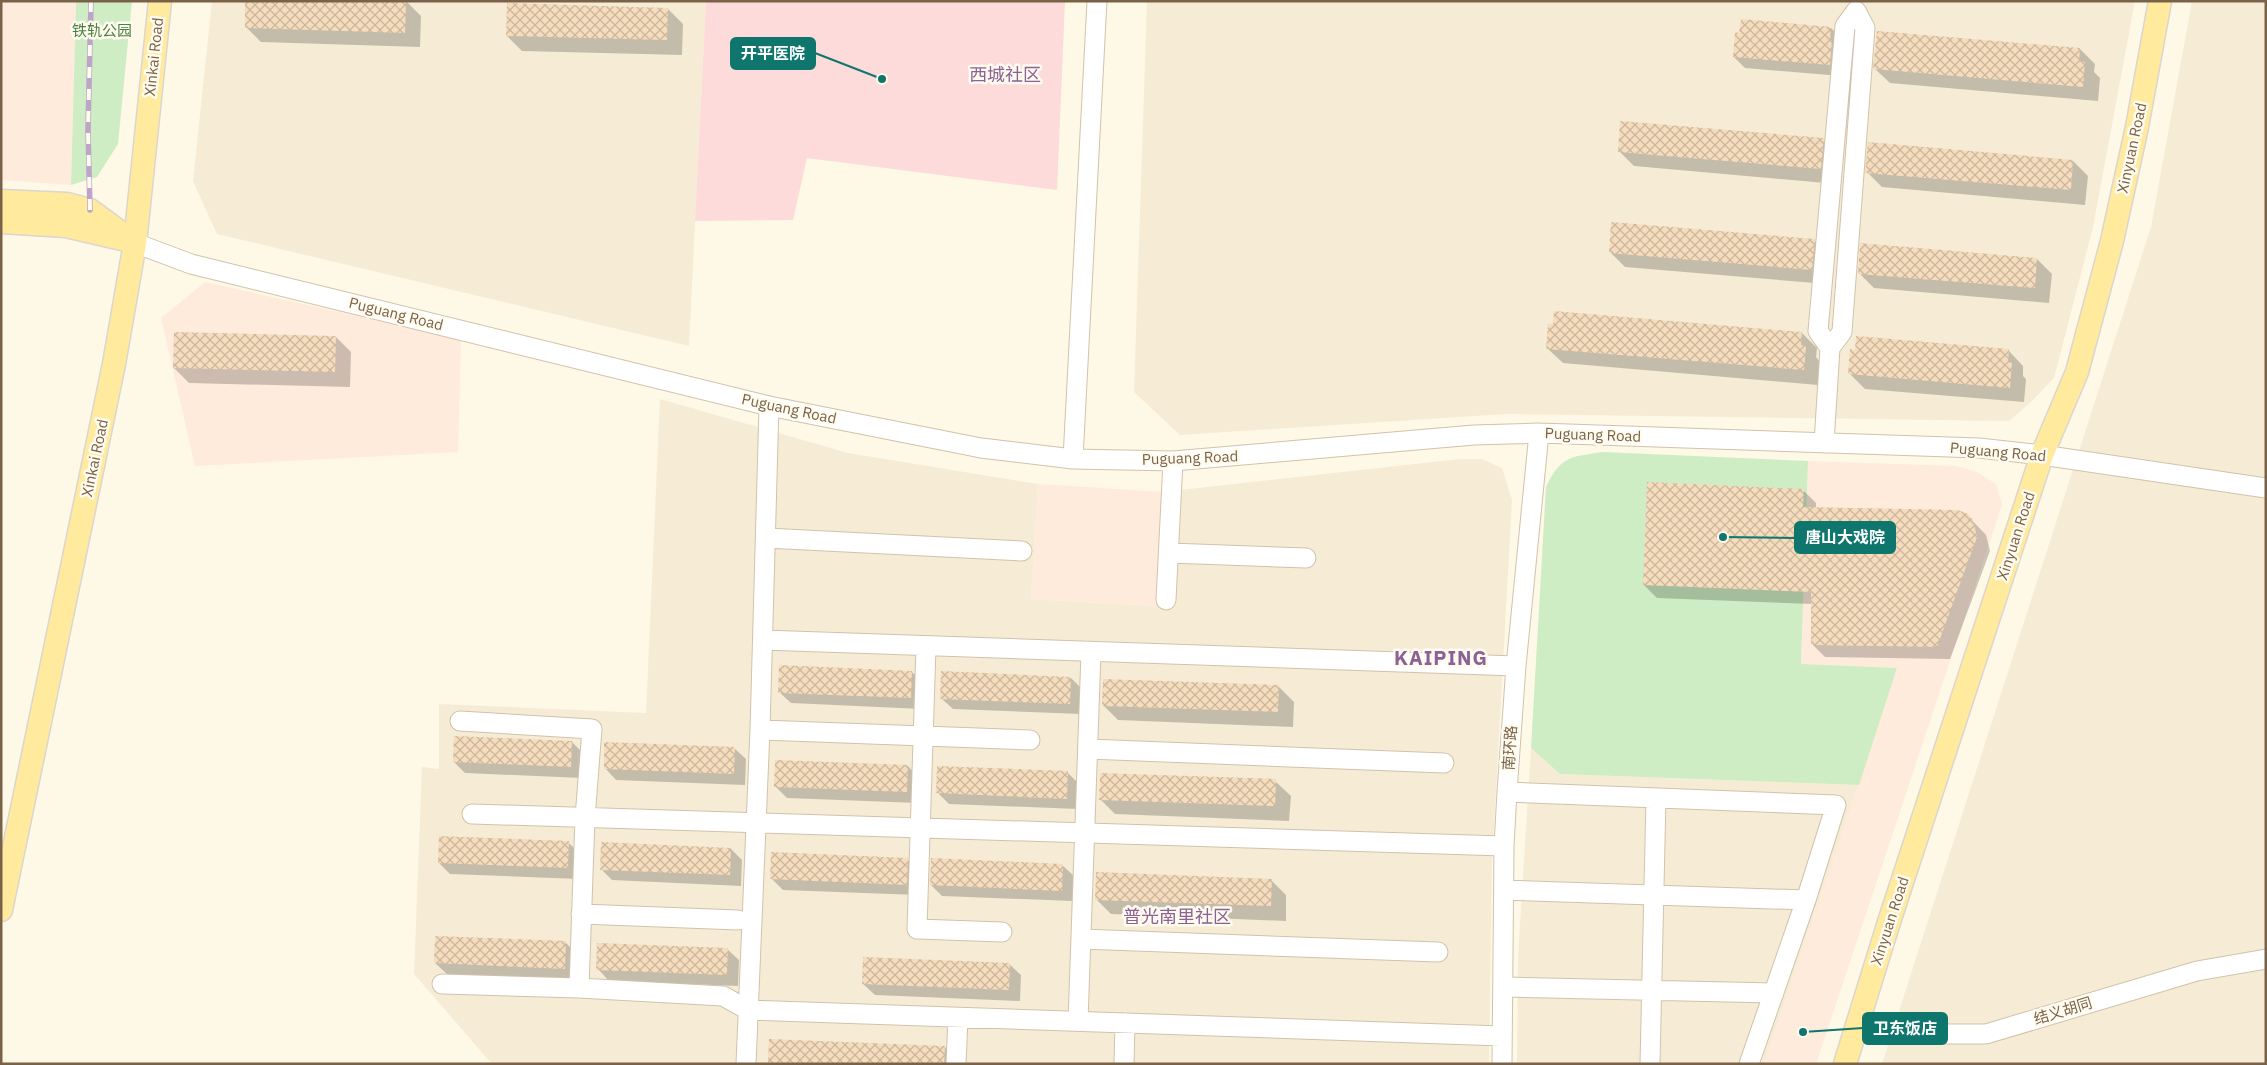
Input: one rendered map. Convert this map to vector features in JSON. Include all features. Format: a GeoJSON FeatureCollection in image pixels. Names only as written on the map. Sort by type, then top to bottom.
{"type":"FeatureCollection","features":[{"type":"Feature","properties":{"kind":"main road","name":"Xinkai Road"},"geometry":{"type":"LineString","coordinates":[[1,910],[114,364],[135,243],[160,1]]}},
{"type":"Feature","properties":{"kind":"main road","name":"Xinyuan Road"},"geometry":{"type":"LineString","coordinates":[[1845,1064],[2042,455],[2077,372],[2112,240],[2137,127],[2160,1]]}},
{"type":"Feature","properties":{"kind":"main road","name":"Puguang Road"},"geometry":{"type":"LineString","coordinates":[[1,201],[67,204],[90,210],[135,243]]}},
{"type":"Feature","properties":{"kind":"main road","name":"Puguang Road"},"geometry":{"type":"LineString","coordinates":[[1,222],[66,226],[135,243]]}},
{"type":"Feature","properties":{"kind":"street"},"geometry":{"type":"LineString","coordinates":[[1073,459],[1096,1]]}},
{"type":"Feature","properties":{"kind":"street"},"geometry":{"type":"LineString","coordinates":[[1824,443],[1830,348],[1842,332],[1865,28],[1857,6]]}},
{"type":"Feature","properties":{"kind":"street","name":"Puguang Road"},"geometry":{"type":"LineString","coordinates":[[135,243],[191,264],[769,406],[981,448],[1073,459],[1173,461],[1474,435],[1539,432],[1980,448],[2042,455],[2266,488]]}},
{"type":"Feature","properties":{"kind":"street"},"geometry":{"type":"LineString","coordinates":[[746,1064],[760,730],[769,406]]}},
{"type":"Feature","properties":{"kind":"street","name":"南环路"},"geometry":{"type":"LineString","coordinates":[[1502,1064],[1504,846],[1507,792],[1516,666],[1539,432]]}},
{"type":"Feature","properties":{"kind":"street"},"geometry":{"type":"LineString","coordinates":[[1166,600],[1173,461]]}},
{"type":"Feature","properties":{"kind":"street"},"geometry":{"type":"LineString","coordinates":[[766,538],[1022,551]]}},
{"type":"Feature","properties":{"kind":"street"},"geometry":{"type":"LineString","coordinates":[[1169,553],[1306,558]]}},
{"type":"Feature","properties":{"kind":"street"},"geometry":{"type":"LineString","coordinates":[[763,640],[1091,653],[1516,666]]}},
{"type":"Feature","properties":{"kind":"street"},"geometry":{"type":"LineString","coordinates":[[926,647],[917,929],[1002,932]]}},
{"type":"Feature","properties":{"kind":"street"},"geometry":{"type":"LineString","coordinates":[[1078,1022],[1091,653]]}},
{"type":"Feature","properties":{"kind":"street"},"geometry":{"type":"LineString","coordinates":[[460,721],[592,729],[585,818],[579,988]]}},
{"type":"Feature","properties":{"kind":"street"},"geometry":{"type":"LineString","coordinates":[[760,730],[1030,740]]}},
{"type":"Feature","properties":{"kind":"street"},"geometry":{"type":"LineString","coordinates":[[1088,749],[1444,763]]}},
{"type":"Feature","properties":{"kind":"street"},"geometry":{"type":"LineString","coordinates":[[1507,792],[1836,805],[1806,900],[1749,1064]]}},
{"type":"Feature","properties":{"kind":"street"},"geometry":{"type":"LineString","coordinates":[[1650,1064],[1656,798]]}},
{"type":"Feature","properties":{"kind":"street"},"geometry":{"type":"LineString","coordinates":[[472,814],[1504,846]]}},
{"type":"Feature","properties":{"kind":"street"},"geometry":{"type":"LineString","coordinates":[[1504,890],[1806,900]]}},
{"type":"Feature","properties":{"kind":"street"},"geometry":{"type":"LineString","coordinates":[[581,914],[738,920]]}},
{"type":"Feature","properties":{"kind":"street"},"geometry":{"type":"LineString","coordinates":[[1081,939],[1438,952]]}},
{"type":"Feature","properties":{"kind":"street","name":"结义胡同"},"geometry":{"type":"LineString","coordinates":[[1859,1020],[1934,1034],[1986,1034],[2196,971],[2266,959]]}},
{"type":"Feature","properties":{"kind":"street"},"geometry":{"type":"LineString","coordinates":[[442,984],[579,988],[723,996],[748,1010],[1502,1036]]}},
{"type":"Feature","properties":{"kind":"street"},"geometry":{"type":"LineString","coordinates":[[1504,987],[1774,993]]}},
{"type":"Feature","properties":{"kind":"street"},"geometry":{"type":"LineString","coordinates":[[956,1064],[958,1018]]}},
{"type":"Feature","properties":{"kind":"street"},"geometry":{"type":"LineString","coordinates":[[1124,1064],[1125,1023]]}},
{"type":"Feature","properties":{"kind":"shaded area"},"geometry":{"type":"Polygon","coordinates":[[[1,1],[76,1],[71,185],[1,180],[1,1]]]}},
{"type":"Feature","properties":{"kind":"shaded area"},"geometry":{"type":"Polygon","coordinates":[[[212,1],[706,1],[689,346],[217,234],[193,181],[212,1]]]}},
{"type":"Feature","properties":{"kind":"shaded area"},"geometry":{"type":"Polygon","coordinates":[[[706,1],[1065,1],[1057,190],[807,158],[793,220],[695,221],[706,1]]]}},
{"type":"Feature","properties":{"kind":"shaded area"},"geometry":{"type":"Polygon","coordinates":[[[1147,1],[2135,1],[2093,227],[2054,378],[2009,421],[1506,414],[1180,435],[1134,392],[1147,1]]]}},
{"type":"Feature","properties":{"kind":"shaded area"},"geometry":{"type":"Polygon","coordinates":[[[2192,1],[2266,1],[2266,1064],[1882,1064],[2151,227],[2192,1]]]}},
{"type":"Feature","properties":{"kind":"shaded area"},"geometry":{"type":"Polygon","coordinates":[[[205,282],[461,339],[458,452],[195,466],[161,318],[205,282]]]}},
{"type":"Feature","properties":{"kind":"shaded area"},"geometry":{"type":"Polygon","coordinates":[[[660,399],[848,453],[1038,484],[1031,599],[1156,606],[1162,492],[1460,459],[1482,459],[1502,468],[1512,500],[1492,864],[1489,1064],[492,1064],[414,974],[422,767],[439,769],[439,704],[646,713],[660,399]]]}},
{"type":"Feature","properties":{"kind":"shaded area"},"geometry":{"type":"Polygon","coordinates":[[[1808,461],[1956,466],[1977,472],[1996,484],[2002,505],[1816,1064],[1764,1064],[1897,668],[1801,665],[1808,461]]]}},
{"type":"Feature","properties":{"kind":"shaded area"},"geometry":{"type":"Polygon","coordinates":[[[1038,484],[1162,492],[1156,606],[1031,599],[1038,484]]]}},
{"type":"Feature","properties":{"kind":"shaded area"},"geometry":{"type":"Polygon","coordinates":[[[1531,748],[1560,774],[1859,785],[1764,1064],[1517,1064],[1518,957],[1531,748]]]}},
{"type":"Feature","properties":{"kind":"green space","name":"铁轨公园"},"geometry":{"type":"Polygon","coordinates":[[[76,1],[132,1],[118,144],[97,177],[71,185],[76,1]]]}},
{"type":"Feature","properties":{"kind":"green space"},"geometry":{"type":"Polygon","coordinates":[[[1602,452],[1808,461],[1801,664],[1897,668],[1859,785],[1560,774],[1531,748],[1546,487],[1557,469],[1568,460],[1582,455],[1602,452]]]}},
{"type":"Feature","properties":{"kind":"building"},"geometry":{"type":"Polygon","coordinates":[[[245,1],[406,1],[405,33],[245,28],[245,1]]]}},
{"type":"Feature","properties":{"kind":"building"},"geometry":{"type":"Polygon","coordinates":[[[507,3],[668,8],[667,40],[506,36],[507,3]]]}},
{"type":"Feature","properties":{"kind":"building"},"geometry":{"type":"Polygon","coordinates":[[[1741,19],[1831,27],[1830,65],[1733,57],[1735,32],[1739,33],[1741,19]]]}},
{"type":"Feature","properties":{"kind":"building"},"geometry":{"type":"Polygon","coordinates":[[[1877,31],[2080,48],[2079,61],[2085,62],[2083,87],[1873,69],[1877,31]]]}},
{"type":"Feature","properties":{"kind":"building"},"geometry":{"type":"Polygon","coordinates":[[[1620,121],[1824,138],[1821,169],[1618,152],[1620,121]]]}},
{"type":"Feature","properties":{"kind":"building"},"geometry":{"type":"Polygon","coordinates":[[[1868,142],[2073,160],[2071,190],[1865,173],[1868,142]]]}},
{"type":"Feature","properties":{"kind":"building"},"geometry":{"type":"Polygon","coordinates":[[[1611,222],[1815,239],[1812,270],[1609,253],[1611,222]]]}},
{"type":"Feature","properties":{"kind":"building"},"geometry":{"type":"Polygon","coordinates":[[[1860,243],[2037,258],[2035,288],[1858,274],[1860,243]]]}},
{"type":"Feature","properties":{"kind":"building"},"geometry":{"type":"Polygon","coordinates":[[[1554,311],[1802,332],[1801,345],[1806,346],[1804,370],[1546,349],[1548,324],[1553,324],[1554,311]]]}},
{"type":"Feature","properties":{"kind":"building"},"geometry":{"type":"Polygon","coordinates":[[[174,332],[336,336],[335,372],[173,368],[174,332]]]}},
{"type":"Feature","properties":{"kind":"building"},"geometry":{"type":"Polygon","coordinates":[[[1856,336],[2009,349],[2008,362],[2012,363],[2010,388],[1848,374],[1850,349],[1855,350],[1856,336]]]}},
{"type":"Feature","properties":{"kind":"building"},"geometry":{"type":"Polygon","coordinates":[[[1647,482],[1804,489],[1803,507],[1958,510],[1968,514],[1973,520],[1977,537],[1937,647],[1811,645],[1811,592],[1643,585],[1647,482]]]}},
{"type":"Feature","properties":{"kind":"building"},"geometry":{"type":"Polygon","coordinates":[[[779,665],[912,671],[911,698],[778,693],[779,665]]]}},
{"type":"Feature","properties":{"kind":"building"},"geometry":{"type":"Polygon","coordinates":[[[941,671],[1071,677],[1070,704],[940,699],[941,671]]]}},
{"type":"Feature","properties":{"kind":"building"},"geometry":{"type":"Polygon","coordinates":[[[1103,679],[1279,685],[1278,712],[1102,706],[1103,679]]]}},
{"type":"Feature","properties":{"kind":"building"},"geometry":{"type":"Polygon","coordinates":[[[454,736],[572,741],[571,767],[453,762],[454,736]]]}},
{"type":"Feature","properties":{"kind":"building"},"geometry":{"type":"Polygon","coordinates":[[[604,742],[735,747],[734,774],[604,769],[604,742]]]}},
{"type":"Feature","properties":{"kind":"building"},"geometry":{"type":"Polygon","coordinates":[[[775,760],[908,765],[907,792],[774,787],[775,760]]]}},
{"type":"Feature","properties":{"kind":"building"},"geometry":{"type":"Polygon","coordinates":[[[937,766],[1068,771],[1067,799],[936,793],[937,766]]]}},
{"type":"Feature","properties":{"kind":"building"},"geometry":{"type":"Polygon","coordinates":[[[1100,773],[1276,779],[1275,806],[1099,800],[1100,773]]]}},
{"type":"Feature","properties":{"kind":"building"},"geometry":{"type":"Polygon","coordinates":[[[439,836],[569,841],[568,868],[438,863],[439,836]]]}},
{"type":"Feature","properties":{"kind":"building"},"geometry":{"type":"Polygon","coordinates":[[[601,842],[731,848],[730,875],[600,870],[601,842]]]}},
{"type":"Feature","properties":{"kind":"building"},"geometry":{"type":"Polygon","coordinates":[[[771,852],[908,858],[907,885],[770,879],[771,852]]]}},
{"type":"Feature","properties":{"kind":"building"},"geometry":{"type":"Polygon","coordinates":[[[931,858],[1063,864],[1062,891],[930,885],[931,858]]]}},
{"type":"Feature","properties":{"kind":"building"},"geometry":{"type":"Polygon","coordinates":[[[1096,872],[1272,879],[1271,906],[1095,900],[1096,872]]]}},
{"type":"Feature","properties":{"kind":"building"},"geometry":{"type":"Polygon","coordinates":[[[435,936],[566,941],[565,969],[434,963],[435,936]]]}},
{"type":"Feature","properties":{"kind":"building"},"geometry":{"type":"Polygon","coordinates":[[[597,943],[728,948],[727,975],[596,970],[597,943]]]}},
{"type":"Feature","properties":{"kind":"building"},"geometry":{"type":"Polygon","coordinates":[[[863,957],[1010,963],[1009,990],[862,984],[863,957]]]}},
{"type":"Feature","properties":{"kind":"building"},"geometry":{"type":"Polygon","coordinates":[[[769,1039],[945,1046],[944,1064],[768,1064],[769,1039]]]}},
{"type":"Feature","properties":{"kind":"railway"},"geometry":{"type":"LineString","coordinates":[[90,210],[88,130],[91,1]]}},
{"type":"Feature","properties":{"kind":"place","name":"开平医院"},"geometry":{"type":"Point","coordinates":[882,79]}},
{"type":"Feature","properties":{"kind":"place","name":"唐山大戏院"},"geometry":{"type":"Point","coordinates":[1723,537]}},
{"type":"Feature","properties":{"kind":"place","name":"卫东饭店"},"geometry":{"type":"Point","coordinates":[1803,1032]}},
{"type":"Feature","properties":{"kind":"district","name":"西城社区"},"geometry":{"type":"Point","coordinates":[1005,75]}},
{"type":"Feature","properties":{"kind":"district","name":"KAIPING"},"geometry":{"type":"Point","coordinates":[1441,658]}},
{"type":"Feature","properties":{"kind":"district","name":"普光南里社区"},"geometry":{"type":"Point","coordinates":[1177,917]}}]}
